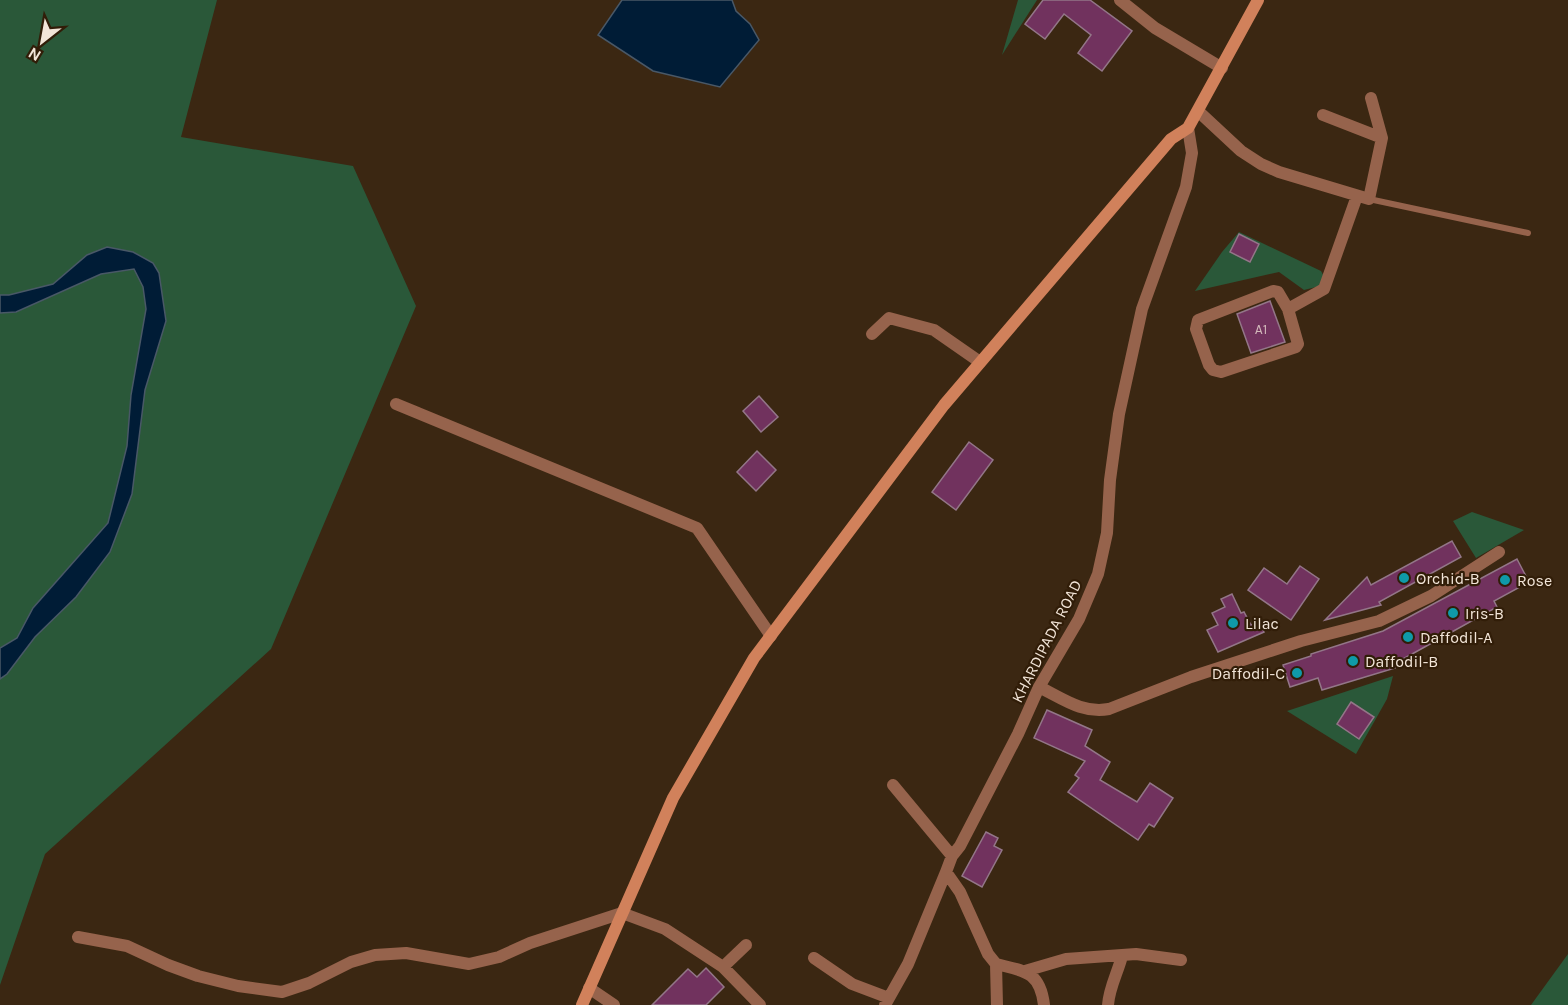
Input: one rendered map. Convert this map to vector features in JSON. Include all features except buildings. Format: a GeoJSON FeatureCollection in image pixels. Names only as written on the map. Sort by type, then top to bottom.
{"type":"FeatureCollection","features":[{"type":"Feature","properties":{"kind":"street"},"geometry":{"type":"LineString","coordinates":[[1120,0],[1155,28],[1222,68]]}},
{"type":"Feature","properties":{"kind":"street"},"geometry":{"type":"LineString","coordinates":[[582,1005],[673,798],[754,658],[944,405],[1171,140],[1188,128],[1257,0]]}},
{"type":"Feature","properties":{"kind":"street"},"geometry":{"type":"LineString","coordinates":[[1288,309],[1324,289],[1363,197],[1382,138],[1371,98]]}},
{"type":"Feature","properties":{"kind":"street"},"geometry":{"type":"LineString","coordinates":[[1198,111],[1241,151],[1261,164],[1279,172],[1363,197]]}},
{"type":"Feature","properties":{"kind":"street"},"geometry":{"type":"LineString","coordinates":[[1323,115],[1382,138]]}},
{"type":"Feature","properties":{"kind":"street","name":"KHARDIPADA ROAD"},"geometry":{"type":"LineString","coordinates":[[887,1002],[913,953],[952,855],[960,846],[1018,734],[1039,687],[1079,619],[1098,574],[1107,533],[1110,480],[1119,414],[1142,309],[1186,187],[1192,153],[1188,128]]}},
{"type":"Feature","properties":{"kind":"street"},"geometry":{"type":"LineString","coordinates":[[1273,291],[1278,292],[1288,309],[1298,340],[1296,346],[1221,372],[1213,370],[1209,365],[1196,329],[1198,320],[1273,291]]}},
{"type":"Feature","properties":{"kind":"street"},"geometry":{"type":"LineString","coordinates":[[872,334],[889,318],[934,330],[980,362]]}},
{"type":"Feature","properties":{"kind":"street"},"geometry":{"type":"LineString","coordinates":[[418,413],[396,404],[697,528],[771,636]]}},
{"type":"Feature","properties":{"kind":"street"},"geometry":{"type":"LineString","coordinates":[[1039,687],[1084,710],[1108,709],[1191,677],[1301,641],[1380,621],[1431,596],[1499,552]]}},
{"type":"Feature","properties":{"kind":"street"},"geometry":{"type":"LineString","coordinates":[[893,785],[952,855]]}},
{"type":"Feature","properties":{"kind":"street"},"geometry":{"type":"LineString","coordinates":[[946,872],[960,892],[988,954],[996,964],[997,1005]]}},
{"type":"Feature","properties":{"kind":"street"},"geometry":{"type":"LineString","coordinates":[[78,937],[127,946],[198,976],[238,986],[282,992],[309,983],[351,962],[375,955],[406,953],[469,964],[499,957],[530,943],[622,913],[665,929],[723,967],[760,1005]]}},
{"type":"Feature","properties":{"kind":"street"},"geometry":{"type":"LineString","coordinates":[[723,967],[746,945]]}},
{"type":"Feature","properties":{"kind":"street"},"geometry":{"type":"LineString","coordinates":[[1025,971],[1066,959],[1137,954],[1181,960]]}},
{"type":"Feature","properties":{"kind":"street"},"geometry":{"type":"LineString","coordinates":[[1108,1005],[1122,956]]}},
{"type":"Feature","properties":{"kind":"street"},"geometry":{"type":"LineString","coordinates":[[814,958],[852,984],[887,1002]]}},
{"type":"Feature","properties":{"kind":"street"},"geometry":{"type":"LineString","coordinates":[[996,964],[1025,971],[1038,983],[1043,992],[1044,1005]]}},
{"type":"Feature","properties":{"kind":"street"},"geometry":{"type":"LineString","coordinates":[[590,988],[614,1005]]}},
{"type":"Feature","properties":{"kind":"lane"},"geometry":{"type":"LineString","coordinates":[[1363,197],[1528,233]]}},
{"type":"Feature","properties":{"kind":"green space"},"geometry":{"type":"Polygon","coordinates":[[[0,0],[217,0],[181,137],[353,166],[416,306],[271,649],[45,854],[0,985],[0,0]]]}},
{"type":"Feature","properties":{"kind":"green space"},"geometry":{"type":"Polygon","coordinates":[[[1018,0],[1037,0],[1002,55],[1018,0]]]}},
{"type":"Feature","properties":{"kind":"green space"},"geometry":{"type":"Polygon","coordinates":[[[1239,232],[1321,271],[1328,284],[1304,290],[1279,272],[1195,291],[1239,232]]]}},
{"type":"Feature","properties":{"kind":"green space"},"geometry":{"type":"Polygon","coordinates":[[[1472,512],[1524,530],[1476,558],[1453,521],[1472,512]]]}},
{"type":"Feature","properties":{"kind":"green space"},"geometry":{"type":"Polygon","coordinates":[[[1393,676],[1387,699],[1356,754],[1287,711],[1393,676]]]}},
{"type":"Feature","properties":{"kind":"green space"},"geometry":{"type":"Polygon","coordinates":[[[1568,954],[1568,1005],[1531,1005],[1568,954]]]}},
{"type":"Feature","properties":{"kind":"water"},"geometry":{"type":"Polygon","coordinates":[[[622,0],[732,0],[736,11],[750,24],[759,40],[720,87],[653,71],[598,35],[622,0]]]}},
{"type":"Feature","properties":{"kind":"water"},"geometry":{"type":"Polygon","coordinates":[[[107,247],[133,252],[153,263],[159,273],[166,321],[145,390],[132,494],[110,552],[76,597],[35,637],[7,674],[0,679],[0,648],[17,638],[33,608],[108,523],[127,446],[131,395],[146,309],[143,287],[134,269],[101,274],[16,312],[0,313],[0,295],[9,295],[53,284],[87,255],[107,247]]]}},
{"type":"Feature","properties":{"kind":"place","name":"Orchid-B"},"geometry":{"type":"Point","coordinates":[1404,578]}},
{"type":"Feature","properties":{"kind":"place","name":"Rose"},"geometry":{"type":"Point","coordinates":[1505,580]}},
{"type":"Feature","properties":{"kind":"place","name":"Iris-B"},"geometry":{"type":"Point","coordinates":[1453,613]}},
{"type":"Feature","properties":{"kind":"place","name":"Lilac"},"geometry":{"type":"Point","coordinates":[1233,623]}},
{"type":"Feature","properties":{"kind":"place","name":"Daffodil-A"},"geometry":{"type":"Point","coordinates":[1408,637]}},
{"type":"Feature","properties":{"kind":"place","name":"Daffodil-B"},"geometry":{"type":"Point","coordinates":[1353,661]}},
{"type":"Feature","properties":{"kind":"place","name":"Daffodil-C"},"geometry":{"type":"Point","coordinates":[1297,673]}}]}
